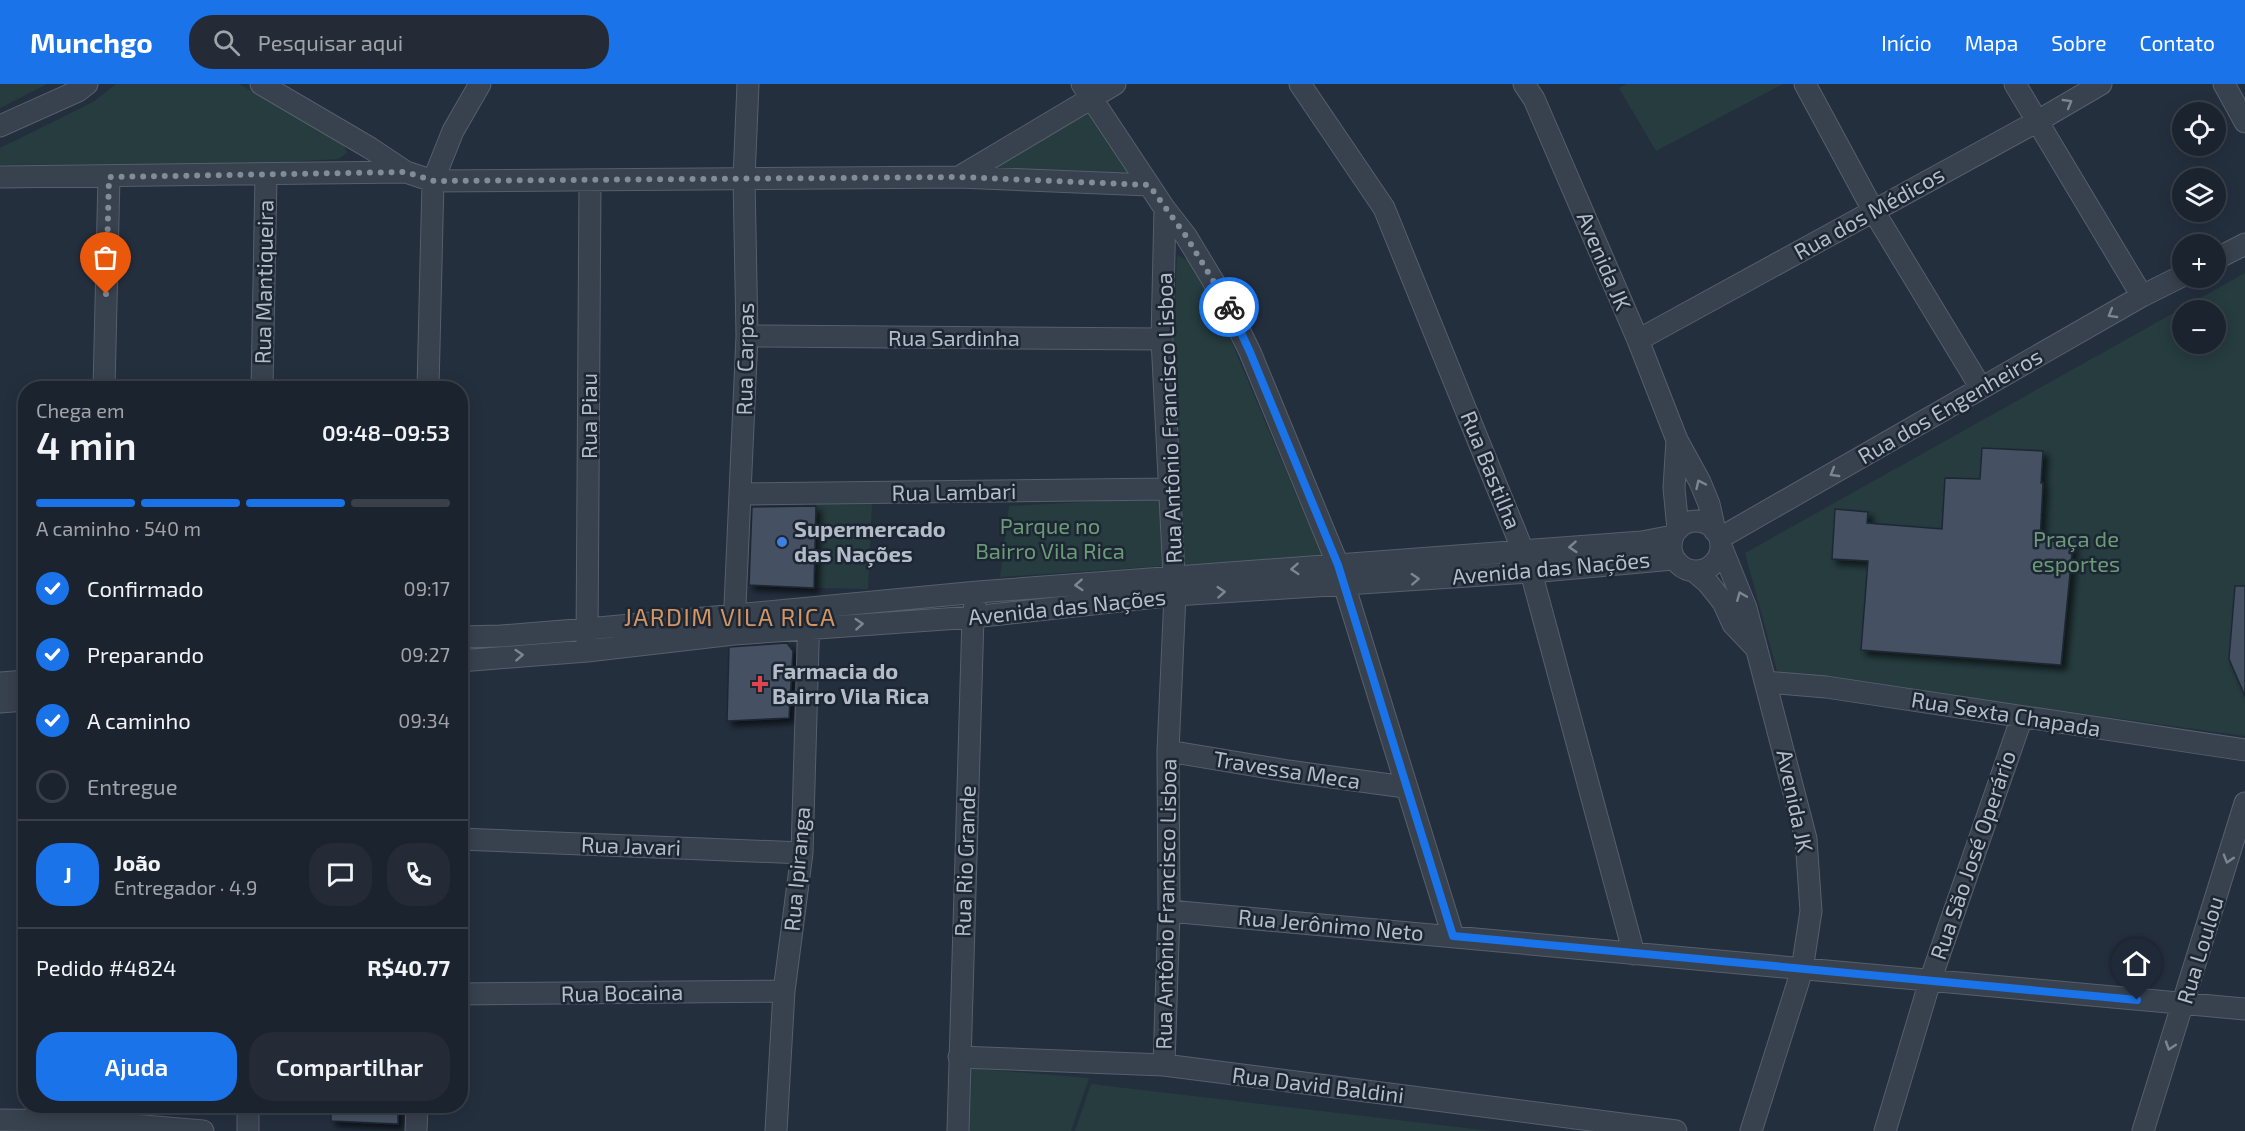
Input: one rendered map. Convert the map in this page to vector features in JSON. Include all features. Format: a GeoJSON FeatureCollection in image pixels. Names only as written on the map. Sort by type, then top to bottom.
{"type":"FeatureCollection","features":[{"type":"Feature","properties":{"kind":"street"},"geometry":{"type":"LineString","coordinates":[[0,126],[78,92],[87,84]]}},
{"type":"Feature","properties":{"kind":"street"},"geometry":{"type":"LineString","coordinates":[[261,84],[287,90],[406,172],[434,181],[959,177],[1149,185]]}},
{"type":"Feature","properties":{"kind":"street"},"geometry":{"type":"LineString","coordinates":[[428,381],[434,181],[453,131],[480,84]]}},
{"type":"Feature","properties":{"kind":"street","name":"Rua Carpas"},"geometry":{"type":"LineString","coordinates":[[735,624],[747,336],[744,178],[748,84]]}},
{"type":"Feature","properties":{"kind":"street"},"geometry":{"type":"LineString","coordinates":[[959,177],[1086,91],[1115,84]]}},
{"type":"Feature","properties":{"kind":"street","name":"Rua Bastilha"},"geometry":{"type":"LineString","coordinates":[[1300,84],[1384,208],[1523,551],[1531,572],[1634,954]]}},
{"type":"Feature","properties":{"kind":"street","name":"Avenida JK"},"geometry":{"type":"LineString","coordinates":[[1524,84],[1534,99],[1638,340],[1677,440],[1709,504],[1719,538],[1746,608],[1806,839],[1811,911],[1802,970],[1751,1131]]}},
{"type":"Feature","properties":{"kind":"street"},"geometry":{"type":"LineString","coordinates":[[1805,84],[1873,210],[1981,388]]}},
{"type":"Feature","properties":{"kind":"street"},"geometry":{"type":"LineString","coordinates":[[2015,84],[2142,296]]}},
{"type":"Feature","properties":{"kind":"street","name":"Rua dos Médicos"},"geometry":{"type":"LineString","coordinates":[[1638,340],[2036,122],[2101,84]]}},
{"type":"Feature","properties":{"kind":"street"},"geometry":{"type":"LineString","coordinates":[[2224,84],[2245,122]]}},
{"type":"Feature","properties":{"kind":"street"},"geometry":{"type":"LineString","coordinates":[[1086,91],[1165,209],[1186,236],[1224,299],[1245,341],[1341,574],[1405,787],[1453,936]]}},
{"type":"Feature","properties":{"kind":"street"},"geometry":{"type":"LineString","coordinates":[[0,177],[406,172]]}},
{"type":"Feature","properties":{"kind":"street","name":"Rua Mantiqueira"},"geometry":{"type":"LineString","coordinates":[[262,381],[266,175]]}},
{"type":"Feature","properties":{"kind":"street"},"geometry":{"type":"LineString","coordinates":[[104,381],[109,177]]}},
{"type":"Feature","properties":{"kind":"street","name":"Rua Piau"},"geometry":{"type":"LineString","coordinates":[[587,651],[590,181]]}},
{"type":"Feature","properties":{"kind":"street","name":"Rua Antônio Francisco Lisboa"},"geometry":{"type":"LineString","coordinates":[[1164,1065],[1169,911],[1168,751],[1174,587],[1162,339],[1165,209]]}},
{"type":"Feature","properties":{"kind":"street"},"geometry":{"type":"LineString","coordinates":[[2226,254],[2245,244]]}},
{"type":"Feature","properties":{"kind":"street","name":"Rua dos Engenheiros"},"geometry":{"type":"LineString","coordinates":[[1719,538],[2172,281]]}},
{"type":"Feature","properties":{"kind":"street","name":"Rua Sardinha"},"geometry":{"type":"LineString","coordinates":[[747,336],[1162,339]]}},
{"type":"Feature","properties":{"kind":"street","name":"Avenida JK"},"geometry":{"type":"LineString","coordinates":[[1675,533],[1674,488],[1677,440]]}},
{"type":"Feature","properties":{"kind":"street","name":"Rua Lambari"},"geometry":{"type":"LineString","coordinates":[[741,494],[1168,489]]}},
{"type":"Feature","properties":{"kind":"street"},"geometry":{"type":"LineString","coordinates":[[1693,521],[1709,525],[1719,538],[1719,555],[1710,567],[1694,572],[1686,569],[1674,559],[1671,551],[1675,533],[1693,521]]}},
{"type":"Feature","properties":{"kind":"street","name":"Avenida das Nações"},"geometry":{"type":"LineString","coordinates":[[468,637],[588,629],[735,624],[809,617],[978,592],[1174,587],[1341,574],[1523,551],[1642,542],[1675,533]]}},
{"type":"Feature","properties":{"kind":"street","name":"Avenida das Nações"},"geometry":{"type":"LineString","coordinates":[[1341,574],[1531,572],[1674,559]]}},
{"type":"Feature","properties":{"kind":"street","name":"Avenida JK"},"geometry":{"type":"LineString","coordinates":[[1694,572],[1708,583],[1723,602],[1734,624],[1755,647]]}},
{"type":"Feature","properties":{"kind":"street","name":"Avenida das Nações"},"geometry":{"type":"LineString","coordinates":[[809,617],[973,617],[1174,587]]}},
{"type":"Feature","properties":{"kind":"street","name":"Rua Rio Grande"},"geometry":{"type":"LineString","coordinates":[[958,1131],[973,617],[978,592]]}},
{"type":"Feature","properties":{"kind":"street","name":"Rua Ipiranga"},"geometry":{"type":"LineString","coordinates":[[776,1131],[784,991],[802,853],[809,617]]}},
{"type":"Feature","properties":{"kind":"street","name":"Avenida das Nações"},"geometry":{"type":"LineString","coordinates":[[468,660],[587,651],[735,624]]}},
{"type":"Feature","properties":{"kind":"street"},"geometry":{"type":"LineString","coordinates":[[0,683],[18,682]]}},
{"type":"Feature","properties":{"kind":"street","name":"Rua Sexta Chapada"},"geometry":{"type":"LineString","coordinates":[[1766,682],[1826,687],[2245,750]]}},
{"type":"Feature","properties":{"kind":"street"},"geometry":{"type":"LineString","coordinates":[[0,702],[18,701]]}},
{"type":"Feature","properties":{"kind":"street","name":"Rua São José Operário"},"geometry":{"type":"LineString","coordinates":[[1885,1131],[1930,981],[2022,717]]}},
{"type":"Feature","properties":{"kind":"street","name":"Travessa Meca"},"geometry":{"type":"LineString","coordinates":[[1168,751],[1405,787]]}},
{"type":"Feature","properties":{"kind":"street","name":"Rua Loulou"},"geometry":{"type":"LineString","coordinates":[[2143,1131],[2245,803]]}},
{"type":"Feature","properties":{"kind":"street","name":"Rua Javari"},"geometry":{"type":"LineString","coordinates":[[468,839],[802,853]]}},
{"type":"Feature","properties":{"kind":"street","name":"Rua Jerônimo Neto"},"geometry":{"type":"LineString","coordinates":[[1169,911],[2245,1009]]}},
{"type":"Feature","properties":{"kind":"street","name":"Rua Bocaina"},"geometry":{"type":"LineString","coordinates":[[468,994],[784,991]]}},
{"type":"Feature","properties":{"kind":"street","name":"Rua David Baldini"},"geometry":{"type":"LineString","coordinates":[[959,1057],[1164,1065],[1676,1131]]}},
{"type":"Feature","properties":{"kind":"street"},"geometry":{"type":"LineString","coordinates":[[248,1113],[248,1131]]}},
{"type":"Feature","properties":{"kind":"street"},"geometry":{"type":"LineString","coordinates":[[416,1131],[417,1113]]}},
{"type":"Feature","properties":{"kind":"street"},"geometry":{"type":"LineString","coordinates":[[0,1120],[85,1119],[203,1131]]}},
{"type":"Feature","properties":{"kind":"green space"},"geometry":{"type":"Polygon","coordinates":[[[0,84],[47,84],[0,108],[0,84]]]}},
{"type":"Feature","properties":{"kind":"green space"},"geometry":{"type":"Polygon","coordinates":[[[116,84],[239,84],[343,143],[347,153],[338,159],[272,163],[0,165],[0,148],[93,102],[116,84]]]}},
{"type":"Feature","properties":{"kind":"green space"},"geometry":{"type":"Polygon","coordinates":[[[1627,84],[1783,84],[1656,151],[1619,88],[1627,84]]]}},
{"type":"Feature","properties":{"kind":"green space"},"geometry":{"type":"Polygon","coordinates":[[[1090,112],[1131,176],[992,170],[1090,112]]]}},
{"type":"Feature","properties":{"kind":"green space"},"geometry":{"type":"Polygon","coordinates":[[[1177,255],[1192,263],[1215,303],[1322,556],[1181,567],[1174,342],[1177,255]]]}},
{"type":"Feature","properties":{"kind":"green space","name":"Praça de esportes"},"geometry":{"type":"Polygon","coordinates":[[[2245,273],[2245,736],[1777,671],[1745,553],[2172,314],[2172,354],[2226,354],[2226,300],[2197,300],[2218,288],[2226,288],[2226,284],[2245,273]]]}},
{"type":"Feature","properties":{"kind":"green space","name":"Parque no Bairro Vila Rica"},"geometry":{"type":"Polygon","coordinates":[[[1159,498],[1163,566],[1000,577],[1009,506],[1159,498]]]}},
{"type":"Feature","properties":{"kind":"green space"},"geometry":{"type":"Polygon","coordinates":[[[816,499],[872,502],[868,589],[814,588],[816,499]]]}},
{"type":"Feature","properties":{"kind":"green space"},"geometry":{"type":"Polygon","coordinates":[[[968,1068],[1089,1078],[1071,1131],[966,1131],[968,1068]]]}},
{"type":"Feature","properties":{"kind":"green space"},"geometry":{"type":"Polygon","coordinates":[[[1091,1084],[1491,1131],[1075,1131],[1091,1084]]]}},
{"type":"Feature","properties":{"kind":"building"},"geometry":{"type":"Polygon","coordinates":[[[1982,448],[2043,451],[2040,540],[2073,543],[2061,665],[1861,650],[1868,561],[1832,559],[1835,509],[1868,512],[1867,523],[1942,529],[1945,478],[1980,479],[1982,448]]]}},
{"type":"Feature","properties":{"kind":"building","name":"Supermercado das Nações"},"geometry":{"type":"Polygon","coordinates":[[[816,506],[814,588],[749,585],[752,507],[816,506]]]}},
{"type":"Feature","properties":{"kind":"building"},"geometry":{"type":"Polygon","coordinates":[[[2235,586],[2245,586],[2245,696],[2229,659],[2235,586]]]}},
{"type":"Feature","properties":{"kind":"building","name":"Farmacia do Bairro Vila Rica"},"geometry":{"type":"Polygon","coordinates":[[[787,643],[793,651],[789,718],[727,721],[729,647],[787,643]]]}},
{"type":"Feature","properties":{"kind":"building"},"geometry":{"type":"Polygon","coordinates":[[[331,1113],[398,1113],[398,1124],[331,1121],[331,1113]]]}},
{"type":"Feature","properties":{"kind":"way so far"},"geometry":{"type":"LineString","coordinates":[[106,294],[109,177],[406,172],[434,181],[959,177],[1149,185],[1186,236],[1229,307]]}},
{"type":"Feature","properties":{"kind":"place","name":"Supermercado das Nações"},"geometry":{"type":"Point","coordinates":[782,542]}},
{"type":"Feature","properties":{"kind":"place","name":"Farmacia do Bairro Vila Rica"},"geometry":{"type":"Point","coordinates":[760,684]}},
{"type":"Feature","properties":{"kind":"district","name":"JARDIM VILA RICA"},"geometry":{"type":"Point","coordinates":[730,618]}},
{"type":"Feature","properties":{"kind":"route"},"geometry":{"type":"LineString","coordinates":[[1229,307],[1250,352],[1338,565],[1453,936],[2137,1000]]}}]}
